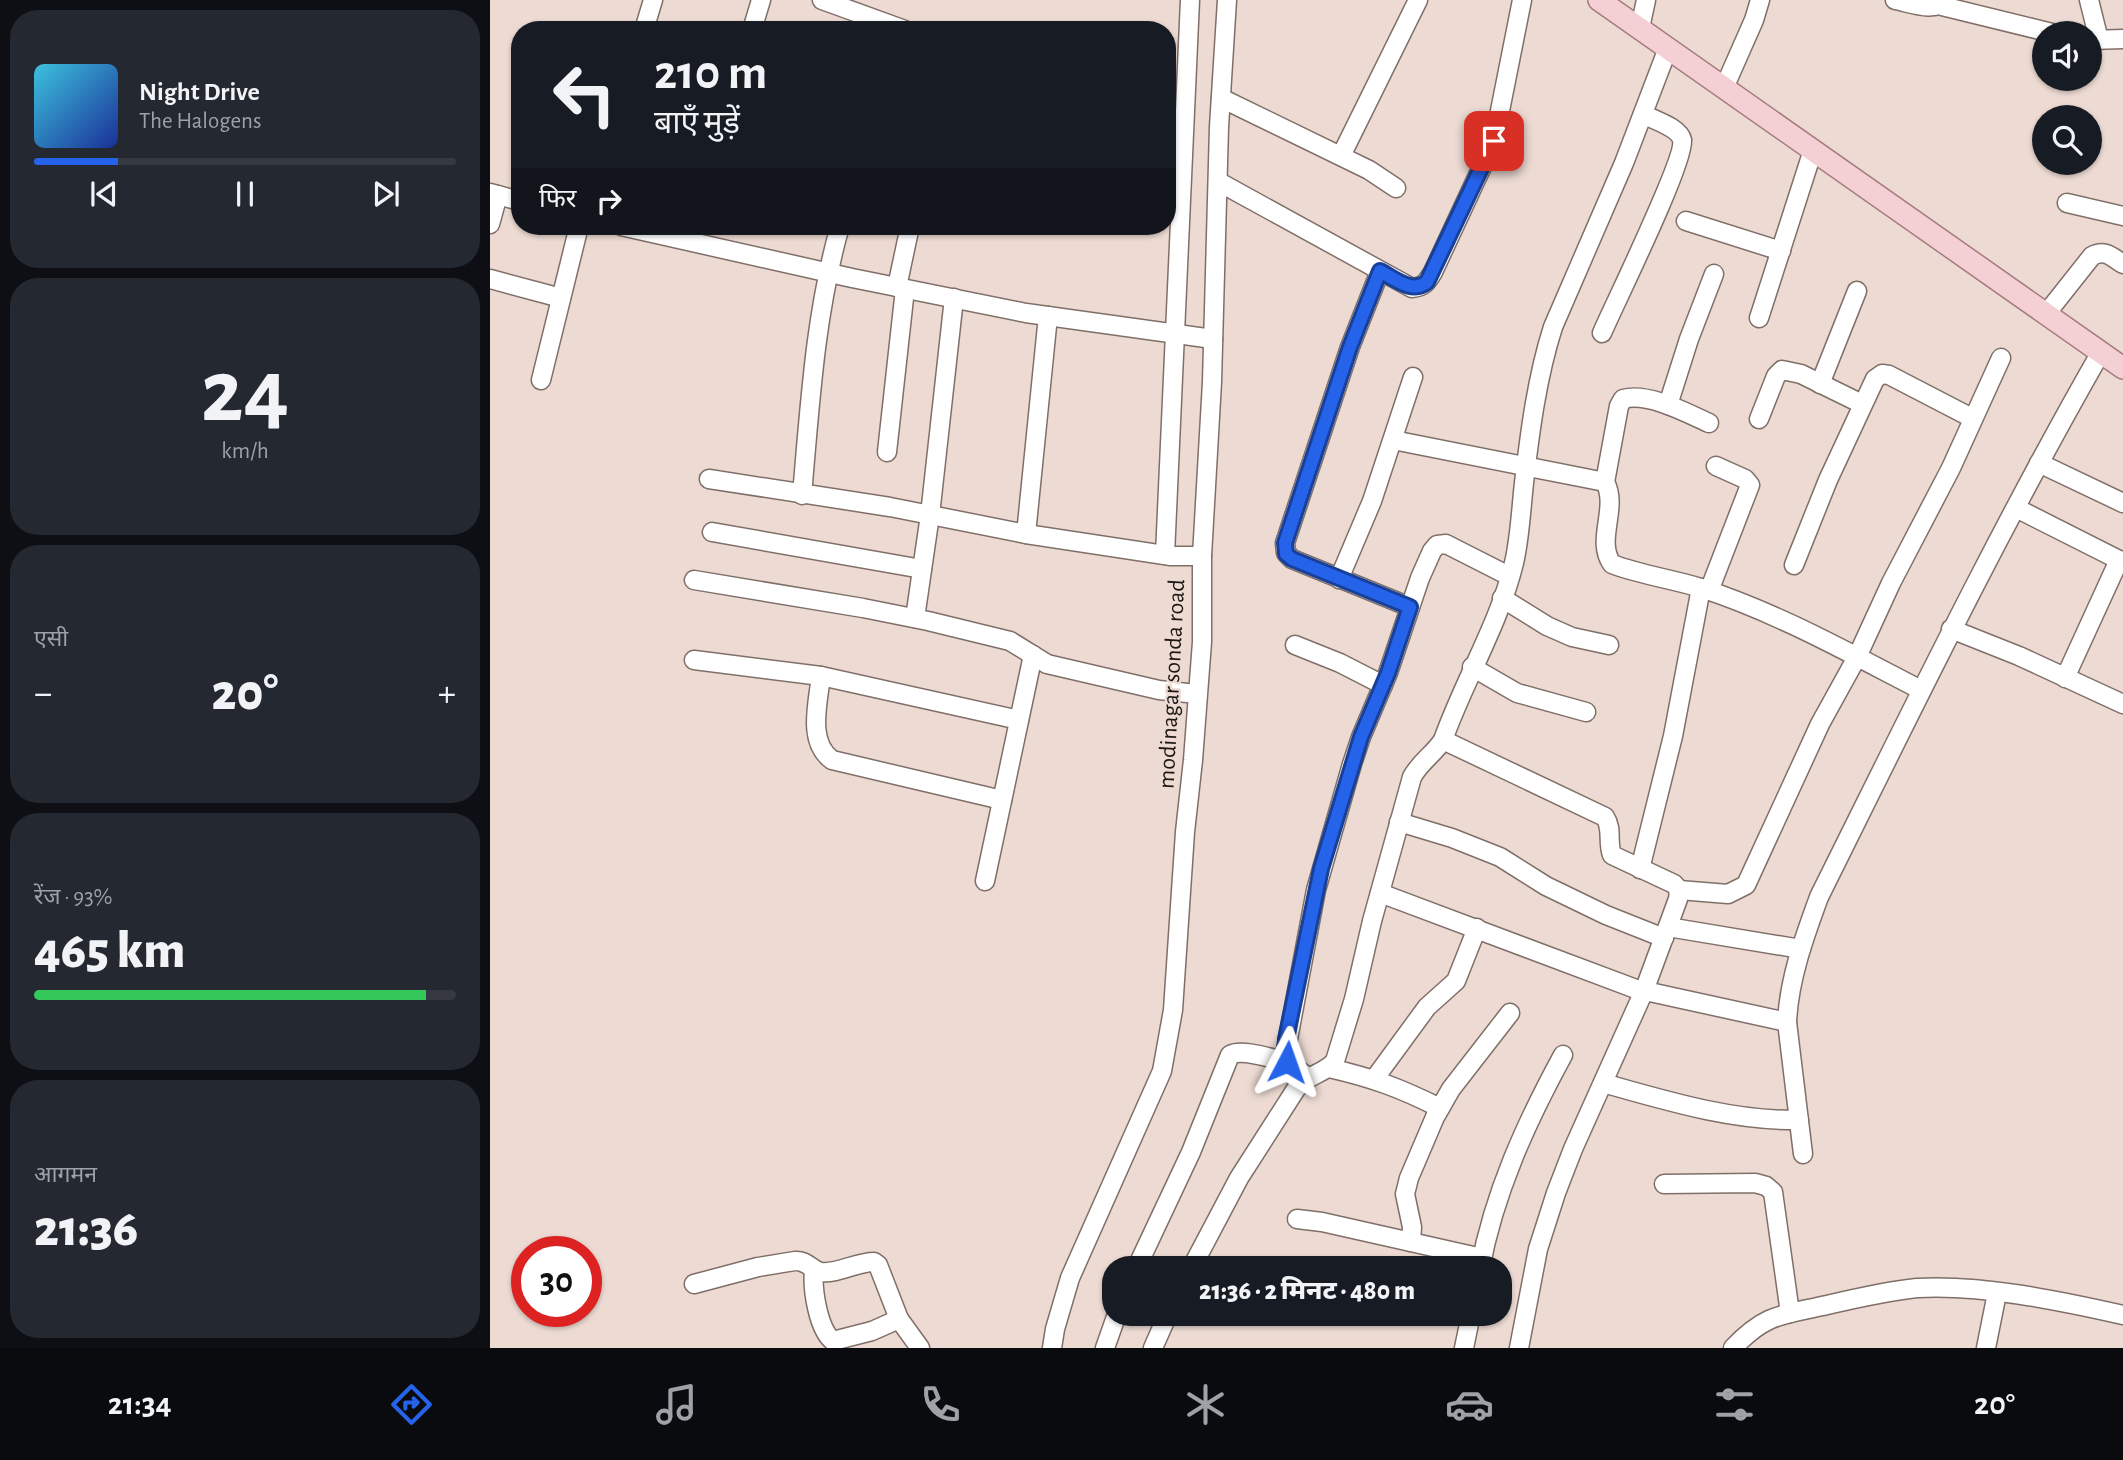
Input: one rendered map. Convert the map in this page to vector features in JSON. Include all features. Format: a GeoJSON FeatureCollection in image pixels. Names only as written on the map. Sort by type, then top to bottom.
{"type":"FeatureCollection","features":[{"type":"Feature","properties":{"kind":"main road"},"geometry":{"type":"LineString","coordinates":[[1599,0],[2123,368]]}},
{"type":"Feature","properties":{"kind":"street"},"geometry":{"type":"LineString","coordinates":[[647,21],[653,0]]}},
{"type":"Feature","properties":{"kind":"street"},"geometry":{"type":"LineString","coordinates":[[755,21],[761,0]]}},
{"type":"Feature","properties":{"kind":"street"},"geometry":{"type":"LineString","coordinates":[[822,0],[880,21]]}},
{"type":"Feature","properties":{"kind":"street"},"geometry":{"type":"LineString","coordinates":[[1168,555],[1194,337],[1186,81],[1190,0]]}},
{"type":"Feature","properties":{"kind":"street","name":"modinagar sonda road"},"geometry":{"type":"LineString","coordinates":[[1052,1348],[1070,1278],[1162,1071],[1173,1010],[1191,694],[1202,642],[1194,337],[1219,182],[1227,0]]}},
{"type":"Feature","properties":{"kind":"street"},"geometry":{"type":"LineString","coordinates":[[1341,156],[1418,0]]}},
{"type":"Feature","properties":{"kind":"street"},"geometry":{"type":"LineString","coordinates":[[1219,182],[1412,288],[1420,288],[1433,272],[1494,141],[1522,0]]}},
{"type":"Feature","properties":{"kind":"street"},"geometry":{"type":"LineString","coordinates":[[1640,28],[1647,0]]}},
{"type":"Feature","properties":{"kind":"street"},"geometry":{"type":"LineString","coordinates":[[1724,88],[1760,0]]}},
{"type":"Feature","properties":{"kind":"street"},"geometry":{"type":"LineString","coordinates":[[1895,0],[1931,7],[1944,3],[2032,27]]}},
{"type":"Feature","properties":{"kind":"street"},"geometry":{"type":"LineString","coordinates":[[2089,0],[2092,21]]}},
{"type":"Feature","properties":{"kind":"street"},"geometry":{"type":"LineString","coordinates":[[2102,40],[2123,39]]}},
{"type":"Feature","properties":{"kind":"street"},"geometry":{"type":"LineString","coordinates":[[1329,1068],[1339,1048],[1354,999],[1412,777],[1420,763],[1437,749],[1443,740],[1509,576],[1518,538],[1526,467],[1545,350],[1668,48]]}},
{"type":"Feature","properties":{"kind":"street"},"geometry":{"type":"LineString","coordinates":[[1176,80],[1186,81]]}},
{"type":"Feature","properties":{"kind":"street"},"geometry":{"type":"LineString","coordinates":[[1221,98],[1369,170],[1396,188]]}},
{"type":"Feature","properties":{"kind":"street"},"geometry":{"type":"LineString","coordinates":[[1602,333],[1664,197],[1682,148],[1682,139],[1678,133],[1643,114]]}},
{"type":"Feature","properties":{"kind":"street"},"geometry":{"type":"LineString","coordinates":[[1759,318],[1813,150]]}},
{"type":"Feature","properties":{"kind":"street"},"geometry":{"type":"LineString","coordinates":[[490,224],[494,194],[511,199]]}},
{"type":"Feature","properties":{"kind":"street"},"geometry":{"type":"LineString","coordinates":[[2067,203],[2123,216]]}},
{"type":"Feature","properties":{"kind":"street"},"geometry":{"type":"LineString","coordinates":[[1686,221],[1782,251]]}},
{"type":"Feature","properties":{"kind":"street"},"geometry":{"type":"LineString","coordinates":[[541,380],[577,235]]}},
{"type":"Feature","properties":{"kind":"street"},"geometry":{"type":"LineString","coordinates":[[692,235],[827,272],[901,288],[1048,316],[1194,337]]}},
{"type":"Feature","properties":{"kind":"street"},"geometry":{"type":"LineString","coordinates":[[802,495],[814,359],[827,272],[837,235]]}},
{"type":"Feature","properties":{"kind":"street"},"geometry":{"type":"LineString","coordinates":[[887,452],[901,288],[909,235]]}},
{"type":"Feature","properties":{"kind":"street"},"geometry":{"type":"LineString","coordinates":[[2046,314],[2092,256],[2099,252],[2106,253],[2123,264]]}},
{"type":"Feature","properties":{"kind":"street"},"geometry":{"type":"LineString","coordinates":[[1380,271],[1350,347],[1285,543],[1286,554],[1292,559],[1410,607]]}},
{"type":"Feature","properties":{"kind":"street"},"geometry":{"type":"LineString","coordinates":[[1668,405],[1714,274]]}},
{"type":"Feature","properties":{"kind":"street"},"geometry":{"type":"LineString","coordinates":[[490,279],[561,298]]}},
{"type":"Feature","properties":{"kind":"street"},"geometry":{"type":"LineString","coordinates":[[1820,384],[1857,291]]}},
{"type":"Feature","properties":{"kind":"street"},"geometry":{"type":"LineString","coordinates":[[915,618],[930,515],[954,298]]}},
{"type":"Feature","properties":{"kind":"street"},"geometry":{"type":"LineString","coordinates":[[1026,534],[1048,316]]}},
{"type":"Feature","properties":{"kind":"street"},"geometry":{"type":"LineString","coordinates":[[1803,1154],[1787,1022],[1790,989],[1819,897],[1951,629],[2101,352]]}},
{"type":"Feature","properties":{"kind":"street"},"geometry":{"type":"LineString","coordinates":[[1443,740],[1605,817],[1609,824],[1609,847],[1612,855],[1674,884],[1679,890],[1728,894],[1746,885],[1820,724],[1857,657],[1891,583],[1951,468],[2001,358]]}},
{"type":"Feature","properties":{"kind":"street"},"geometry":{"type":"LineString","coordinates":[[1759,419],[1776,376],[1782,370],[1791,370],[1862,404]]}},
{"type":"Feature","properties":{"kind":"street"},"geometry":{"type":"LineString","coordinates":[[1794,565],[1828,480],[1875,379],[1882,374],[1889,375],[1972,418]]}},
{"type":"Feature","properties":{"kind":"street"},"geometry":{"type":"LineString","coordinates":[[1339,579],[1372,501],[1413,377]]}},
{"type":"Feature","properties":{"kind":"street"},"geometry":{"type":"LineString","coordinates":[[1709,423],[1668,405],[1630,397],[1623,399],[1619,406],[1605,482],[1610,500],[1605,545],[1607,558],[1612,564],[1705,590],[1769,614],[1921,690]]}},
{"type":"Feature","properties":{"kind":"street"},"geometry":{"type":"LineString","coordinates":[[1393,440],[1605,482]]}},
{"type":"Feature","properties":{"kind":"street"},"geometry":{"type":"LineString","coordinates":[[2039,463],[2123,503]]}},
{"type":"Feature","properties":{"kind":"street"},"geometry":{"type":"LineString","coordinates":[[1640,869],[1705,590],[1750,485],[1745,479],[1716,466]]}},
{"type":"Feature","properties":{"kind":"street"},"geometry":{"type":"LineString","coordinates":[[709,479],[930,515],[1026,534],[1168,555],[1199,557]]}},
{"type":"Feature","properties":{"kind":"street"},"geometry":{"type":"LineString","coordinates":[[2015,508],[2121,561],[2065,678]]}},
{"type":"Feature","properties":{"kind":"street"},"geometry":{"type":"LineString","coordinates":[[712,532],[922,569]]}},
{"type":"Feature","properties":{"kind":"street"},"geometry":{"type":"LineString","coordinates":[[1287,1062],[1286,1039],[1316,890],[1361,737],[1432,551],[1437,545],[1446,544],[1509,576]]}},
{"type":"Feature","properties":{"kind":"street"},"geometry":{"type":"LineString","coordinates":[[694,580],[915,618],[1010,641],[1047,664],[1159,690],[1191,694]]}},
{"type":"Feature","properties":{"kind":"street"},"geometry":{"type":"LineString","coordinates":[[1502,598],[1547,626],[1572,636],[1609,645]]}},
{"type":"Feature","properties":{"kind":"street"},"geometry":{"type":"LineString","coordinates":[[1951,629],[2019,656],[2123,704]]}},
{"type":"Feature","properties":{"kind":"street"},"geometry":{"type":"LineString","coordinates":[[1295,645],[1340,663],[1383,685]]}},
{"type":"Feature","properties":{"kind":"street"},"geometry":{"type":"LineString","coordinates":[[985,881],[1033,655]]}},
{"type":"Feature","properties":{"kind":"street"},"geometry":{"type":"LineString","coordinates":[[694,660],[821,676],[1019,720]]}},
{"type":"Feature","properties":{"kind":"street"},"geometry":{"type":"LineString","coordinates":[[1472,667],[1517,693],[1586,712]]}},
{"type":"Feature","properties":{"kind":"street"},"geometry":{"type":"LineString","coordinates":[[821,676],[817,741],[822,753],[832,760],[1002,800]]}},
{"type":"Feature","properties":{"kind":"street"},"geometry":{"type":"LineString","coordinates":[[1399,822],[1452,838],[1500,857],[1558,892],[1605,915],[1666,933],[1801,949]]}},
{"type":"Feature","properties":{"kind":"street"},"geometry":{"type":"LineString","coordinates":[[1518,1348],[1538,1249],[1556,1193],[1644,991],[1679,890]]}},
{"type":"Feature","properties":{"kind":"street"},"geometry":{"type":"LineString","coordinates":[[1380,892],[1644,991],[1787,1022]]}},
{"type":"Feature","properties":{"kind":"street"},"geometry":{"type":"LineString","coordinates":[[1375,1079],[1427,1007],[1456,981],[1477,928]]}},
{"type":"Feature","properties":{"kind":"street"},"geometry":{"type":"LineString","coordinates":[[1411,1242],[1412,1227],[1405,1204],[1409,1178],[1451,1088],[1510,1013]]}},
{"type":"Feature","properties":{"kind":"street"},"geometry":{"type":"LineString","coordinates":[[1142,1256],[1191,1152],[1230,1055],[1236,1052],[1287,1062],[1308,1077]]}},
{"type":"Feature","properties":{"kind":"street"},"geometry":{"type":"LineString","coordinates":[[1482,1256],[1504,1177],[1563,1055]]}},
{"type":"Feature","properties":{"kind":"street"},"geometry":{"type":"LineString","coordinates":[[1198,1256],[1239,1178],[1296,1088],[1308,1077],[1329,1068],[1404,1089],[1440,1108]]}},
{"type":"Feature","properties":{"kind":"street"},"geometry":{"type":"LineString","coordinates":[[1603,1083],[1735,1116],[1765,1121],[1799,1120]]}},
{"type":"Feature","properties":{"kind":"street"},"geometry":{"type":"LineString","coordinates":[[1664,1184],[1755,1183],[1766,1186],[1773,1192],[1790,1313]]}},
{"type":"Feature","properties":{"kind":"street"},"geometry":{"type":"LineString","coordinates":[[1297,1219],[1411,1242],[1457,1256]]}},
{"type":"Feature","properties":{"kind":"street"},"geometry":{"type":"LineString","coordinates":[[694,1284],[758,1267],[795,1261],[807,1263],[814,1270],[827,1272],[874,1262],[878,1265],[899,1319],[920,1348]]}},
{"type":"Feature","properties":{"kind":"street"},"geometry":{"type":"LineString","coordinates":[[814,1270],[815,1298],[826,1334],[833,1341],[859,1335],[899,1319]]}},
{"type":"Feature","properties":{"kind":"street"},"geometry":{"type":"LineString","coordinates":[[1733,1348],[1760,1323],[1790,1313],[1916,1288],[1997,1293],[2070,1303],[2123,1315]]}},
{"type":"Feature","properties":{"kind":"street"},"geometry":{"type":"LineString","coordinates":[[1986,1348],[1997,1293]]}},
{"type":"Feature","properties":{"kind":"street"},"geometry":{"type":"LineString","coordinates":[[1105,1348],[1113,1326]]}},
{"type":"Feature","properties":{"kind":"street"},"geometry":{"type":"LineString","coordinates":[[1153,1348],[1162,1326]]}},
{"type":"Feature","properties":{"kind":"street"},"geometry":{"type":"LineString","coordinates":[[1464,1348],[1469,1326]]}},
{"type":"Feature","properties":{"kind":"route"},"geometry":{"type":"LineString","coordinates":[[1287,1062],[1286,1039],[1321,869],[1361,737],[1388,673],[1410,607],[1292,559],[1286,554],[1285,543],[1350,347],[1380,271],[1412,288],[1420,288],[1427,282],[1494,141]]}}]}
